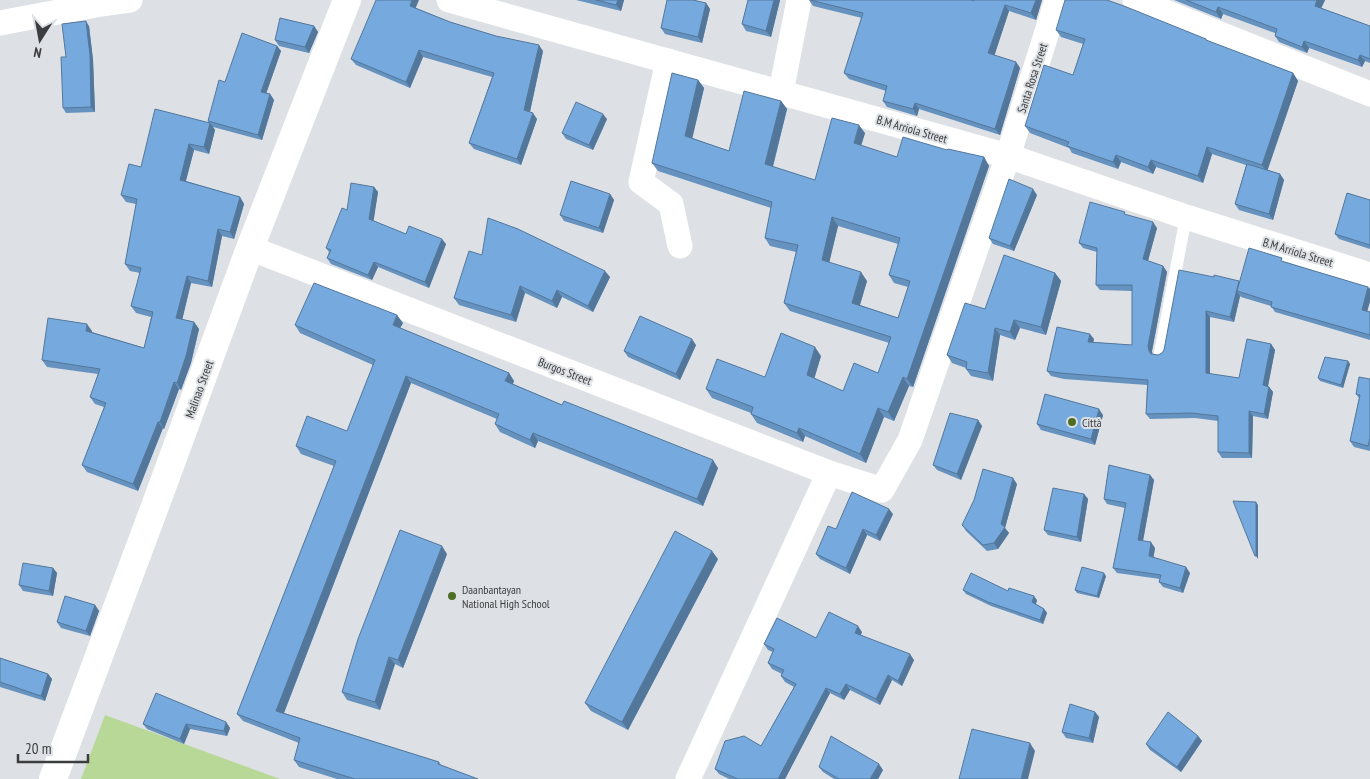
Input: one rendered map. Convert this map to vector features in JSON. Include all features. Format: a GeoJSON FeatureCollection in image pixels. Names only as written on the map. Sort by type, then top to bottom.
{"type":"FeatureCollection","features":[{"type":"Feature","properties":{"kind":"main road","name":"Malinao Street"},"geometry":{"type":"LineString","coordinates":[[54,779],[250,248],[347,0]]}},
{"type":"Feature","properties":{"kind":"street"},"geometry":{"type":"LineString","coordinates":[[0,23],[130,0]]}},
{"type":"Feature","properties":{"kind":"street","name":"B.M Arriola Street"},"geometry":{"type":"LineString","coordinates":[[449,0],[1008,156],[1186,217],[1370,274]]}},
{"type":"Feature","properties":{"kind":"street"},"geometry":{"type":"LineString","coordinates":[[781,92],[799,0]]}},
{"type":"Feature","properties":{"kind":"street","name":"Santa Rosa Street"},"geometry":{"type":"LineString","coordinates":[[882,490],[910,440],[1008,156],[1057,0]]}},
{"type":"Feature","properties":{"kind":"street"},"geometry":{"type":"LineString","coordinates":[[1135,0],[1370,94]]}},
{"type":"Feature","properties":{"kind":"street"},"geometry":{"type":"LineString","coordinates":[[668,61],[641,182],[671,204],[680,246]]}},
{"type":"Feature","properties":{"kind":"street","name":"Burgos Street"},"geometry":{"type":"LineString","coordinates":[[250,248],[828,473],[882,490]]}},
{"type":"Feature","properties":{"kind":"street"},"geometry":{"type":"LineString","coordinates":[[688,779],[828,473]]}},
{"type":"Feature","properties":{"kind":"lane"},"geometry":{"type":"LineString","coordinates":[[1160,353],[1186,217]]}},
{"type":"Feature","properties":{"kind":"green space"},"geometry":{"type":"Polygon","coordinates":[[[105,715],[280,779],[81,779],[105,715]]]}},
{"type":"Feature","properties":{"kind":"building"},"geometry":{"type":"Polygon","coordinates":[[[376,0],[412,0],[410,6],[450,22],[496,36],[539,45],[524,110],[533,113],[517,159],[469,143],[494,73],[419,50],[406,82],[351,59],[376,0]]]}},
{"type":"Feature","properties":{"kind":"building"},"geometry":{"type":"Polygon","coordinates":[[[596,0],[618,0],[616,5],[596,0]]]}},
{"type":"Feature","properties":{"kind":"building"},"geometry":{"type":"Polygon","coordinates":[[[667,0],[693,0],[706,3],[698,37],[661,28],[667,0]]]}},
{"type":"Feature","properties":{"kind":"building"},"geometry":{"type":"Polygon","coordinates":[[[748,0],[774,0],[766,31],[742,24],[748,0]]]}},
{"type":"Feature","properties":{"kind":"building"},"geometry":{"type":"Polygon","coordinates":[[[810,0],[1036,0],[1031,13],[1005,5],[988,53],[1016,62],[995,129],[915,103],[913,109],[883,101],[887,86],[844,73],[863,13],[810,0]]]}},
{"type":"Feature","properties":{"kind":"building"},"geometry":{"type":"Polygon","coordinates":[[[1065,0],[1107,0],[1293,73],[1262,165],[1207,147],[1198,176],[1151,160],[1148,167],[1116,155],[1113,162],[1067,146],[1069,142],[1025,126],[1044,65],[1073,75],[1085,39],[1056,30],[1065,0]]]}},
{"type":"Feature","properties":{"kind":"building"},"geometry":{"type":"Polygon","coordinates":[[[1186,0],[1317,0],[1315,6],[1370,26],[1370,59],[1360,55],[1358,60],[1304,41],[1302,47],[1275,36],[1277,29],[1218,7],[1216,12],[1186,0]]]}},
{"type":"Feature","properties":{"kind":"building"},"geometry":{"type":"Polygon","coordinates":[[[280,18],[314,26],[305,47],[275,40],[280,18]]]}},
{"type":"Feature","properties":{"kind":"building"},"geometry":{"type":"Polygon","coordinates":[[[86,21],[90,55],[91,107],[63,108],[61,57],[66,57],[62,24],[86,21]]]}},
{"type":"Feature","properties":{"kind":"building"},"geometry":{"type":"Polygon","coordinates":[[[242,33],[277,46],[261,92],[270,94],[258,135],[208,121],[219,80],[225,82],[242,33]]]}},
{"type":"Feature","properties":{"kind":"building"},"geometry":{"type":"Polygon","coordinates":[[[672,73],[698,80],[685,136],[729,151],[744,91],[781,101],[765,164],[815,180],[832,118],[859,125],[854,143],[897,157],[903,137],[947,150],[984,157],[907,379],[903,377],[888,412],[878,408],[860,454],[799,428],[797,433],[751,414],[753,407],[706,389],[717,359],[765,377],[781,333],[815,347],[807,375],[843,391],[854,363],[878,373],[891,337],[784,303],[798,245],[765,238],[772,202],[652,163],[672,73]],[[832,217],[822,260],[861,272],[852,303],[898,318],[910,281],[889,275],[900,238],[832,217]]]}},
{"type":"Feature","properties":{"kind":"building"},"geometry":{"type":"Polygon","coordinates":[[[576,102],[603,114],[589,145],[562,133],[576,102]]]}},
{"type":"Feature","properties":{"kind":"building"},"geometry":{"type":"Polygon","coordinates":[[[155,109],[210,123],[204,147],[189,144],[180,180],[240,197],[230,232],[218,229],[208,281],[187,276],[176,318],[194,322],[186,356],[177,383],[174,382],[160,422],[158,422],[133,484],[82,465],[106,403],[90,397],[100,369],[42,360],[48,318],[87,324],[86,331],[144,348],[153,312],[131,306],[141,268],[125,264],[137,199],[121,195],[129,164],[141,167],[155,109]]]}},
{"type":"Feature","properties":{"kind":"building"},"geometry":{"type":"Polygon","coordinates":[[[1247,164],[1280,174],[1269,214],[1235,204],[1247,164]]]}},
{"type":"Feature","properties":{"kind":"building"},"geometry":{"type":"Polygon","coordinates":[[[1009,179],[1033,189],[1010,246],[989,238],[1009,179]]]}},
{"type":"Feature","properties":{"kind":"building"},"geometry":{"type":"Polygon","coordinates":[[[571,181],[610,194],[599,228],[560,215],[571,181]]]}},
{"type":"Feature","properties":{"kind":"building"},"geometry":{"type":"Polygon","coordinates":[[[351,183],[374,187],[369,219],[406,234],[409,226],[442,239],[425,282],[374,262],[368,275],[327,258],[331,250],[326,248],[342,208],[347,210],[351,183]]]}},
{"type":"Feature","properties":{"kind":"building"},"geometry":{"type":"Polygon","coordinates":[[[1347,193],[1370,200],[1370,245],[1335,234],[1347,193]]]}},
{"type":"Feature","properties":{"kind":"building"},"geometry":{"type":"Polygon","coordinates":[[[1090,202],[1153,222],[1143,259],[1163,266],[1148,346],[1151,354],[1158,355],[1164,350],[1179,270],[1239,281],[1230,317],[1206,311],[1206,373],[1239,378],[1247,339],[1271,344],[1263,385],[1269,387],[1264,414],[1249,411],[1249,453],[1218,452],[1218,416],[1191,413],[1146,414],[1148,380],[1047,371],[1057,327],[1090,334],[1088,342],[1132,345],[1132,285],[1096,285],[1097,248],[1079,243],[1090,202]]]}},
{"type":"Feature","properties":{"kind":"building"},"geometry":{"type":"Polygon","coordinates":[[[488,218],[518,229],[605,271],[588,306],[557,290],[552,301],[520,286],[511,315],[454,298],[469,251],[482,255],[488,218]]]}},
{"type":"Feature","properties":{"kind":"building"},"geometry":{"type":"Polygon","coordinates":[[[1249,248],[1282,258],[1281,261],[1368,287],[1362,310],[1370,312],[1370,335],[1271,307],[1272,302],[1237,291],[1249,248]]]}},
{"type":"Feature","properties":{"kind":"building"},"geometry":{"type":"Polygon","coordinates":[[[1004,255],[1055,273],[1041,327],[1014,320],[1010,332],[995,328],[988,373],[966,369],[967,362],[947,355],[965,303],[985,309],[1004,255]]]}},
{"type":"Feature","properties":{"kind":"building"},"geometry":{"type":"Polygon","coordinates":[[[314,283],[397,315],[393,325],[509,373],[505,381],[562,405],[564,401],[713,460],[697,499],[533,433],[530,440],[495,424],[499,414],[406,376],[276,711],[439,762],[438,764],[478,779],[355,779],[294,760],[300,738],[237,714],[336,461],[296,446],[307,416],[347,431],[375,360],[295,325],[314,283]]]}},
{"type":"Feature","properties":{"kind":"building"},"geometry":{"type":"Polygon","coordinates":[[[640,316],[692,339],[676,374],[624,351],[640,316]]]}},
{"type":"Feature","properties":{"kind":"building"},"geometry":{"type":"Polygon","coordinates":[[[1325,357],[1348,361],[1341,385],[1318,378],[1325,357]]]}},
{"type":"Feature","properties":{"kind":"building"},"geometry":{"type":"Polygon","coordinates":[[[1359,377],[1370,379],[1370,438],[1368,446],[1350,441],[1360,395],[1356,394],[1359,377]]]}},
{"type":"Feature","properties":{"kind":"building","name":"Città"},"geometry":{"type":"Polygon","coordinates":[[[1045,394],[1099,409],[1091,439],[1037,424],[1045,394]]]}},
{"type":"Feature","properties":{"kind":"building"},"geometry":{"type":"Polygon","coordinates":[[[950,413],[978,420],[957,474],[933,465],[950,413]]]}},
{"type":"Feature","properties":{"kind":"building"},"geometry":{"type":"Polygon","coordinates":[[[1109,465],[1150,475],[1138,540],[1151,542],[1149,556],[1186,567],[1180,588],[1159,582],[1161,575],[1113,568],[1126,503],[1104,499],[1109,465]]]}},
{"type":"Feature","properties":{"kind":"building"},"geometry":{"type":"Polygon","coordinates":[[[983,469],[1013,478],[1001,524],[1005,527],[994,543],[983,545],[962,525],[974,500],[983,469]]]}},
{"type":"Feature","properties":{"kind":"building"},"geometry":{"type":"Polygon","coordinates":[[[1053,488],[1084,494],[1077,537],[1044,530],[1053,488]]]}},
{"type":"Feature","properties":{"kind":"building"},"geometry":{"type":"Polygon","coordinates":[[[852,492],[889,509],[876,535],[863,529],[846,568],[816,554],[828,526],[836,529],[852,492]]]}},
{"type":"Feature","properties":{"kind":"building"},"geometry":{"type":"Polygon","coordinates":[[[1233,501],[1256,502],[1256,556],[1255,556],[1233,501]]]}},
{"type":"Feature","properties":{"kind":"building"},"geometry":{"type":"Polygon","coordinates":[[[400,530],[442,546],[398,660],[389,657],[375,702],[342,692],[358,639],[400,530]]]}},
{"type":"Feature","properties":{"kind":"building"},"geometry":{"type":"Polygon","coordinates":[[[675,531],[712,551],[622,722],[585,703],[675,531]]]}},
{"type":"Feature","properties":{"kind":"building"},"geometry":{"type":"Polygon","coordinates":[[[23,563],[53,568],[49,591],[19,585],[23,563]]]}},
{"type":"Feature","properties":{"kind":"building"},"geometry":{"type":"Polygon","coordinates":[[[1082,567],[1104,573],[1097,596],[1075,590],[1082,567]]]}},
{"type":"Feature","properties":{"kind":"building"},"geometry":{"type":"Polygon","coordinates":[[[971,573],[1008,591],[1009,588],[1034,596],[1032,602],[1044,609],[1040,620],[988,602],[963,590],[971,573]]]}},
{"type":"Feature","properties":{"kind":"building"},"geometry":{"type":"Polygon","coordinates":[[[65,596],[95,605],[86,631],[57,622],[65,596]]]}},
{"type":"Feature","properties":{"kind":"building"},"geometry":{"type":"Polygon","coordinates":[[[829,612],[858,626],[855,633],[910,654],[898,681],[888,675],[876,699],[846,684],[840,694],[826,688],[778,779],[738,779],[715,769],[725,741],[744,736],[761,746],[796,684],[781,676],[784,670],[768,663],[774,649],[764,644],[777,618],[816,638],[829,612]]]}},
{"type":"Feature","properties":{"kind":"building"},"geometry":{"type":"Polygon","coordinates":[[[0,658],[48,674],[41,696],[0,682],[0,658]]]}},
{"type":"Feature","properties":{"kind":"building"},"geometry":{"type":"Polygon","coordinates":[[[156,693],[226,722],[224,731],[186,724],[180,739],[143,724],[156,693]]]}},
{"type":"Feature","properties":{"kind":"building"},"geometry":{"type":"Polygon","coordinates":[[[1070,704],[1095,712],[1089,738],[1062,732],[1070,704]]]}},
{"type":"Feature","properties":{"kind":"building"},"geometry":{"type":"Polygon","coordinates":[[[1168,712],[1198,736],[1177,767],[1146,744],[1168,712]]]}},
{"type":"Feature","properties":{"kind":"building"},"geometry":{"type":"Polygon","coordinates":[[[972,729],[1030,743],[1021,779],[959,779],[972,729]]]}},
{"type":"Feature","properties":{"kind":"building"},"geometry":{"type":"Polygon","coordinates":[[[831,736],[879,764],[870,779],[839,779],[819,767],[831,736]]]}},
{"type":"Feature","properties":{"kind":"place","name":"Città"},"geometry":{"type":"Point","coordinates":[1072,422]}},
{"type":"Feature","properties":{"kind":"place","name":"Daanbantayan National High School"},"geometry":{"type":"Point","coordinates":[452,596]}}]}
